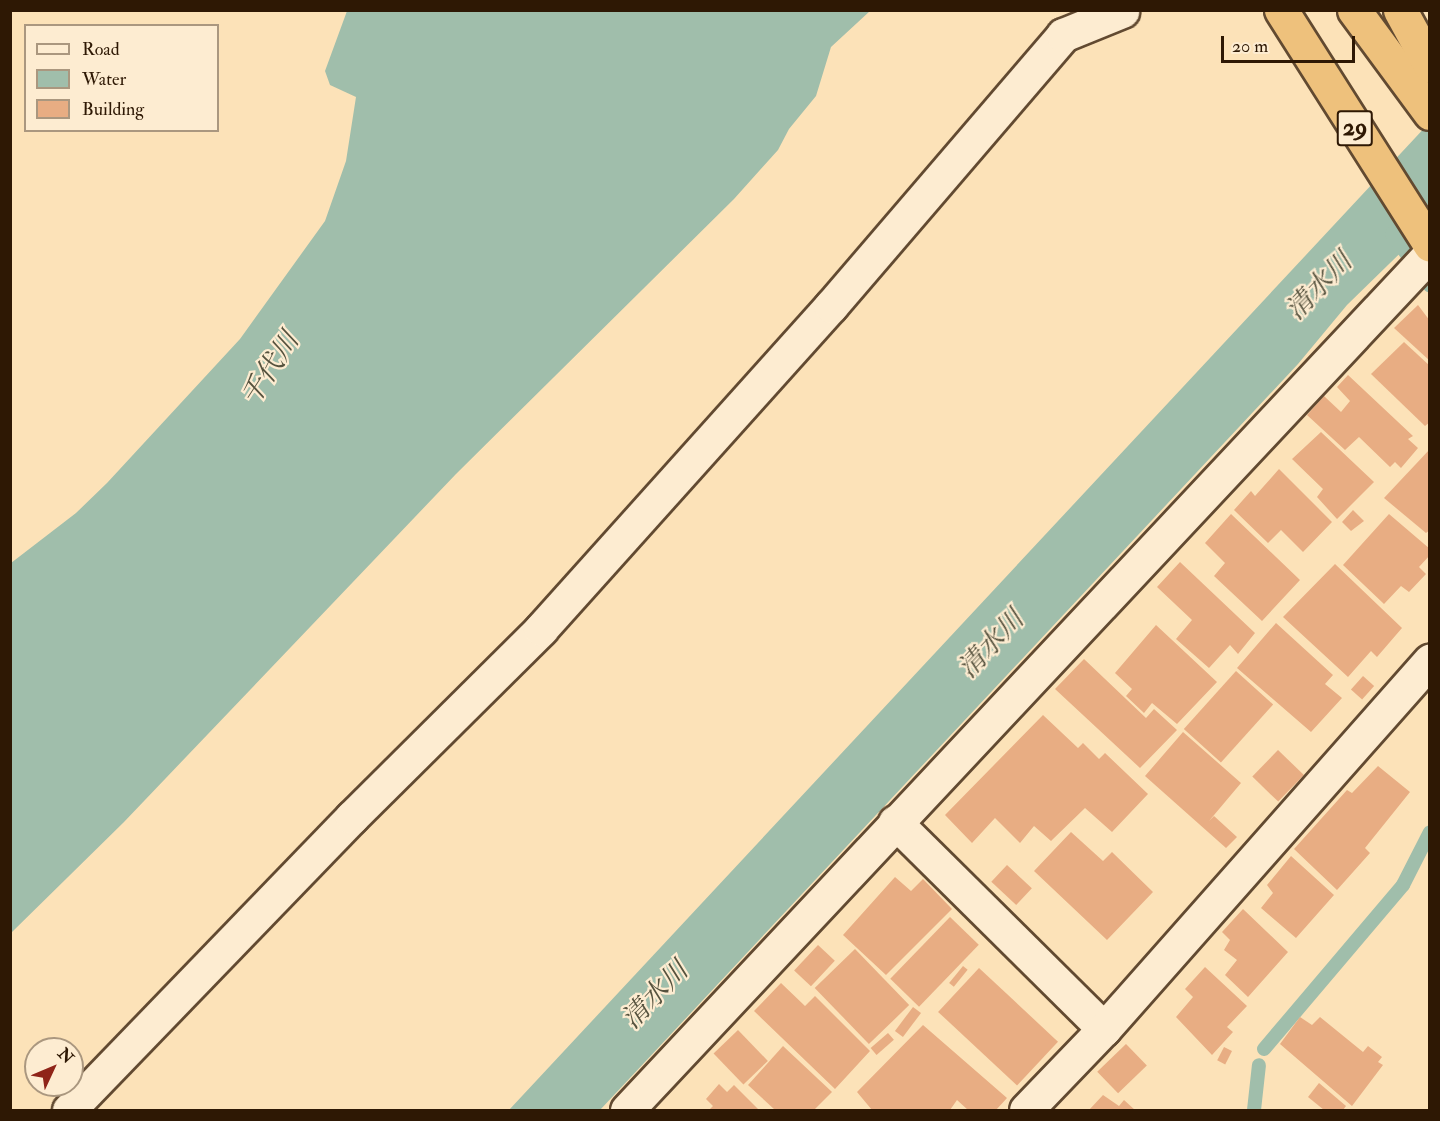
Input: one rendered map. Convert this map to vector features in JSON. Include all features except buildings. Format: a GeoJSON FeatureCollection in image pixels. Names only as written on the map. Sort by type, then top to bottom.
{"type":"FeatureCollection","features":[{"type":"Feature","properties":{"kind":"highway","name":"29"},"geometry":{"type":"LineString","coordinates":[[1281,10],[1430,245]]}},
{"type":"Feature","properties":{"kind":"highway"},"geometry":{"type":"LineString","coordinates":[[1354,10],[1430,113]]}},
{"type":"Feature","properties":{"kind":"highway"},"geometry":{"type":"LineString","coordinates":[[1400,10],[1430,65]]}},
{"type":"Feature","properties":{"kind":"highway"},"geometry":{"type":"LineString","coordinates":[[1417,10],[1430,28]]}},
{"type":"Feature","properties":{"kind":"street"},"geometry":{"type":"LineString","coordinates":[[69,1110],[352,817],[540,629],[831,306],[1063,35],[1122,11]]}},
{"type":"Feature","properties":{"kind":"street"},"geometry":{"type":"LineString","coordinates":[[627,1110],[1430,254]]}},
{"type":"Feature","properties":{"kind":"street"},"geometry":{"type":"LineString","coordinates":[[1026,1110],[1104,1029],[1430,661]]}},
{"type":"Feature","properties":{"kind":"street"},"geometry":{"type":"LineString","coordinates":[[895,822],[1104,1029]]}},
{"type":"Feature","properties":{"kind":"water","name":"千代川"},"geometry":{"type":"Polygon","coordinates":[[[347,11],[870,11],[831,47],[816,96],[789,129],[778,150],[734,199],[456,474],[124,822],[11,933],[11,563],[76,513],[107,483],[240,339],[325,221],[346,161],[356,97],[330,85],[325,71],[347,11]]]}},
{"type":"Feature","properties":{"kind":"water","name":"清水川"},"geometry":{"type":"Polygon","coordinates":[[[1429,123],[1429,225],[1347,305],[1298,364],[600,1110],[509,1110],[1429,123]]]}},
{"type":"Feature","properties":{"kind":"waterway"},"geometry":{"type":"LineString","coordinates":[[1392,234],[1430,286]]}},
{"type":"Feature","properties":{"kind":"waterway"},"geometry":{"type":"LineString","coordinates":[[1264,1049],[1403,885],[1430,832]]}},
{"type":"Feature","properties":{"kind":"waterway"},"geometry":{"type":"LineString","coordinates":[[1254,1110],[1259,1065]]}}]}
